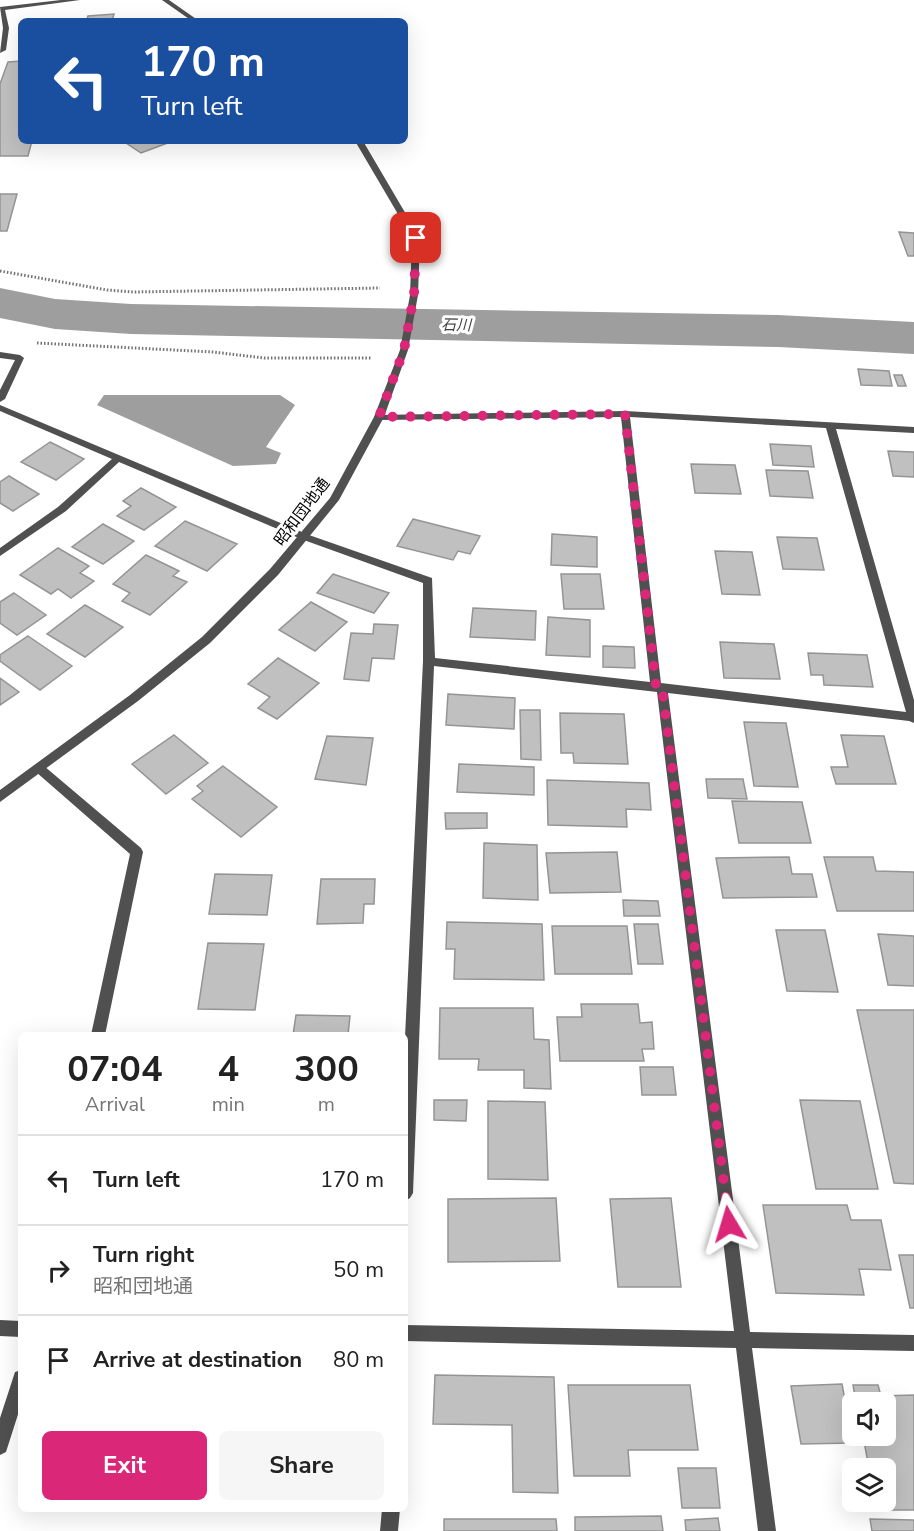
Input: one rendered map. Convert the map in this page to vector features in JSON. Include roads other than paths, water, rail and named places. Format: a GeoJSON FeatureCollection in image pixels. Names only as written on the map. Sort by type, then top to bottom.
{"type":"FeatureCollection","features":[{"type":"Feature","properties":{"kind":"street"},"geometry":{"type":"LineString","coordinates":[[0,51],[3,50],[6,24],[1,9],[77,0]]}},
{"type":"Feature","properties":{"kind":"street"},"geometry":{"type":"LineString","coordinates":[[165,0],[192,18]]}},
{"type":"Feature","properties":{"kind":"street","name":"昭和団地通"},"geometry":{"type":"LineString","coordinates":[[0,797],[40,769],[206,639],[234,614],[305,537],[334,500],[379,417],[404,350],[414,295],[416,238],[361,144]]}},
{"type":"Feature","properties":{"kind":"street"},"geometry":{"type":"LineString","coordinates":[[0,355],[20,358],[0,399]]}},
{"type":"Feature","properties":{"kind":"street"},"geometry":{"type":"LineString","coordinates":[[0,408],[305,537],[428,581],[429,661],[408,1126]]}},
{"type":"Feature","properties":{"kind":"street"},"geometry":{"type":"LineString","coordinates":[[379,417],[625,414],[914,430]]}},
{"type":"Feature","properties":{"kind":"street"},"geometry":{"type":"LineString","coordinates":[[625,414],[767,1531]]}},
{"type":"Feature","properties":{"kind":"street"},"geometry":{"type":"LineString","coordinates":[[429,661],[914,718],[830,426]]}},
{"type":"Feature","properties":{"kind":"street"},"geometry":{"type":"LineString","coordinates":[[0,553],[62,509],[117,459]]}},
{"type":"Feature","properties":{"kind":"street"},"geometry":{"type":"LineString","coordinates":[[40,769],[137,852],[99,1032]]}},
{"type":"Feature","properties":{"kind":"street"},"geometry":{"type":"LineString","coordinates":[[0,1328],[18,1329]]}},
{"type":"Feature","properties":{"kind":"street"},"geometry":{"type":"LineString","coordinates":[[408,1333],[914,1343]]}},
{"type":"Feature","properties":{"kind":"street"},"geometry":{"type":"LineString","coordinates":[[0,1446],[18,1388]]}},
{"type":"Feature","properties":{"kind":"street"},"geometry":{"type":"LineString","coordinates":[[390,1531],[392,1512]]}},
{"type":"Feature","properties":{"kind":"waterway","name":"石川"},"geometry":{"type":"LineString","coordinates":[[0,303],[55,314],[131,319],[778,331],[914,338]]}}]}
